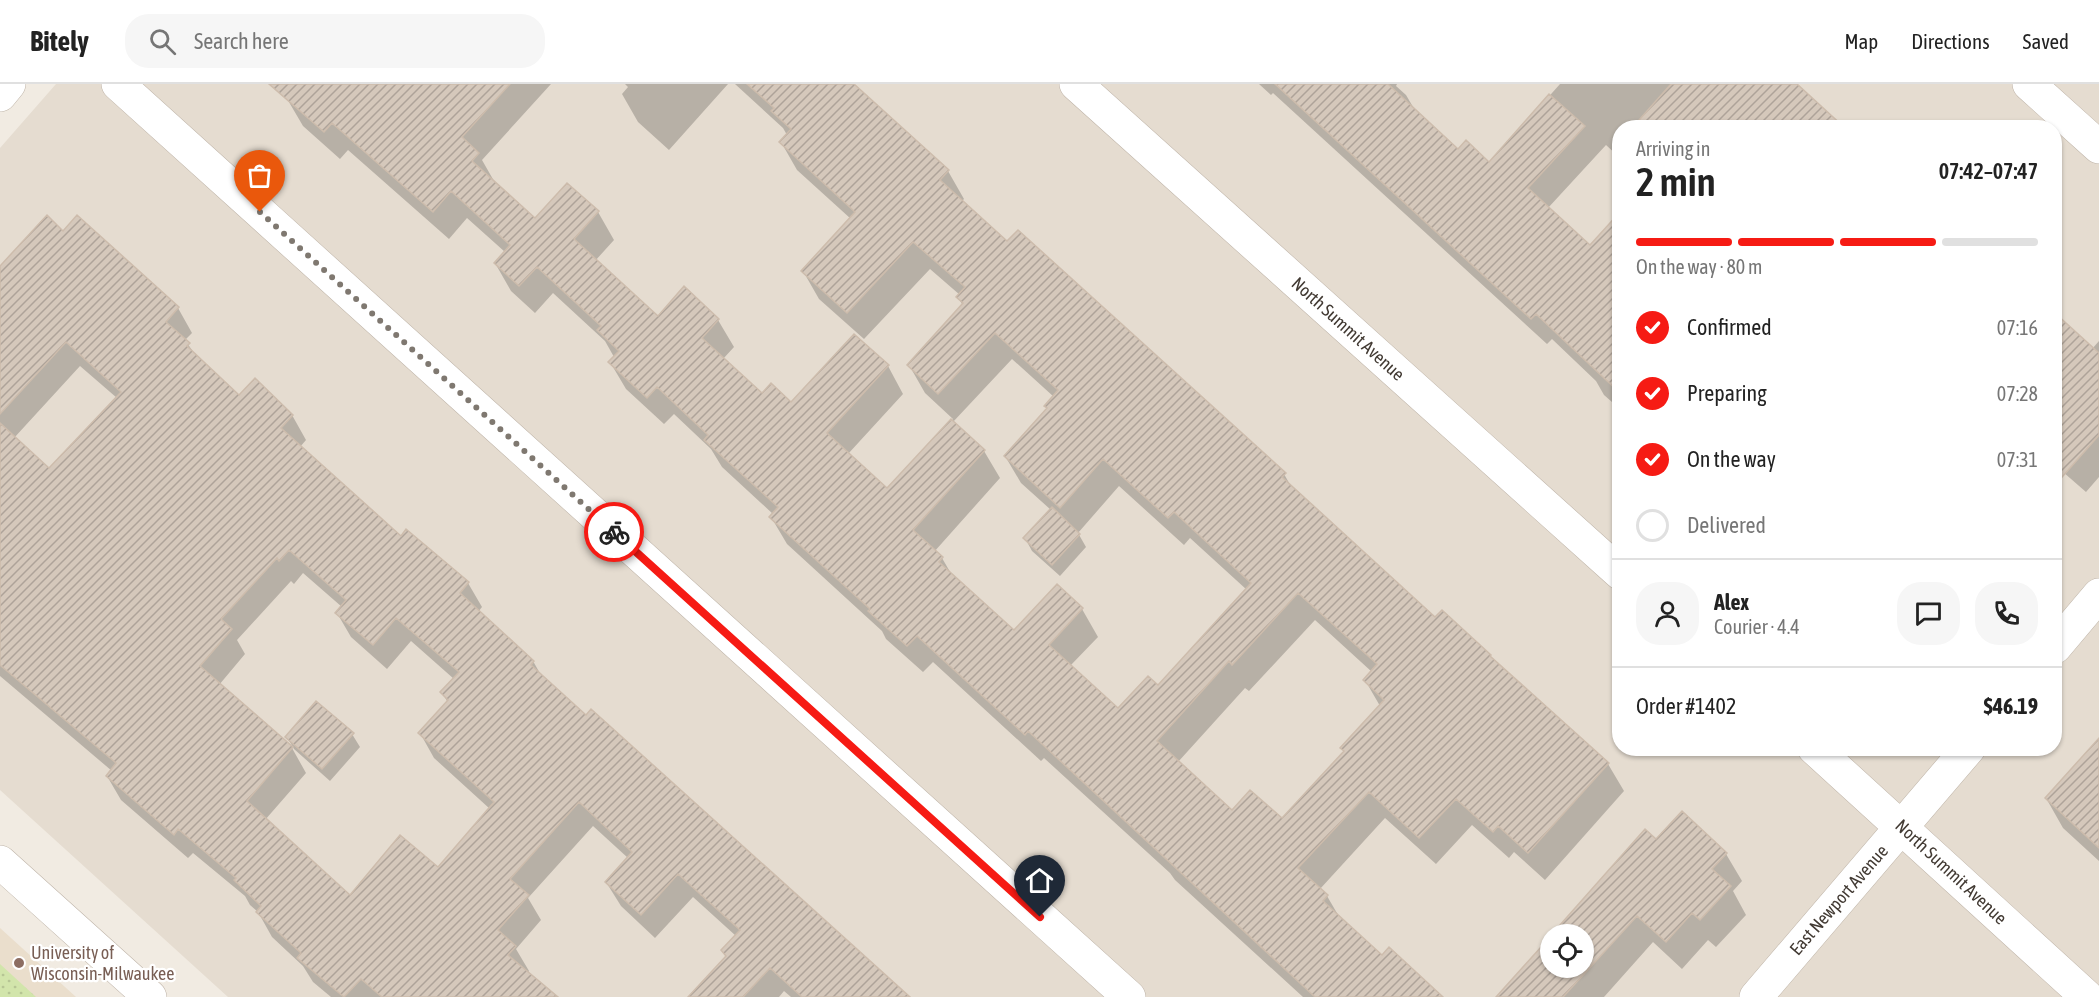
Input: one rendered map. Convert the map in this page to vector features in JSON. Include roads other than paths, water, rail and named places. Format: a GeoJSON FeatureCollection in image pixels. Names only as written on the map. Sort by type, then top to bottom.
{"type":"FeatureCollection","features":[{"type":"Feature","properties":{"kind":"street"},"geometry":{"type":"LineString","coordinates":[[0,95],[9,84]]}},
{"type":"Feature","properties":{"kind":"street"},"geometry":{"type":"LineString","coordinates":[[118,84],[1128,997]]}},
{"type":"Feature","properties":{"kind":"street","name":"North Summit Avenue"},"geometry":{"type":"LineString","coordinates":[[1076,84],[1612,566]]}},
{"type":"Feature","properties":{"kind":"street"},"geometry":{"type":"LineString","coordinates":[[2029,84],[2099,147]]}},
{"type":"Feature","properties":{"kind":"street"},"geometry":{"type":"LineString","coordinates":[[2062,639],[2099,595]]}},
{"type":"Feature","properties":{"kind":"street","name":"North Summit Avenue"},"geometry":{"type":"LineString","coordinates":[[1823,756],[2087,997]]}},
{"type":"Feature","properties":{"kind":"street","name":"East Newport Avenue"},"geometry":{"type":"LineString","coordinates":[[1755,997],[1962,756]]}},
{"type":"Feature","properties":{"kind":"street"},"geometry":{"type":"LineString","coordinates":[[0,862],[150,997]]}},
{"type":"Feature","properties":{"kind":"place","name":"University of Wisconsin-Milwaukee"},"geometry":{"type":"Point","coordinates":[19,963]}}]}
